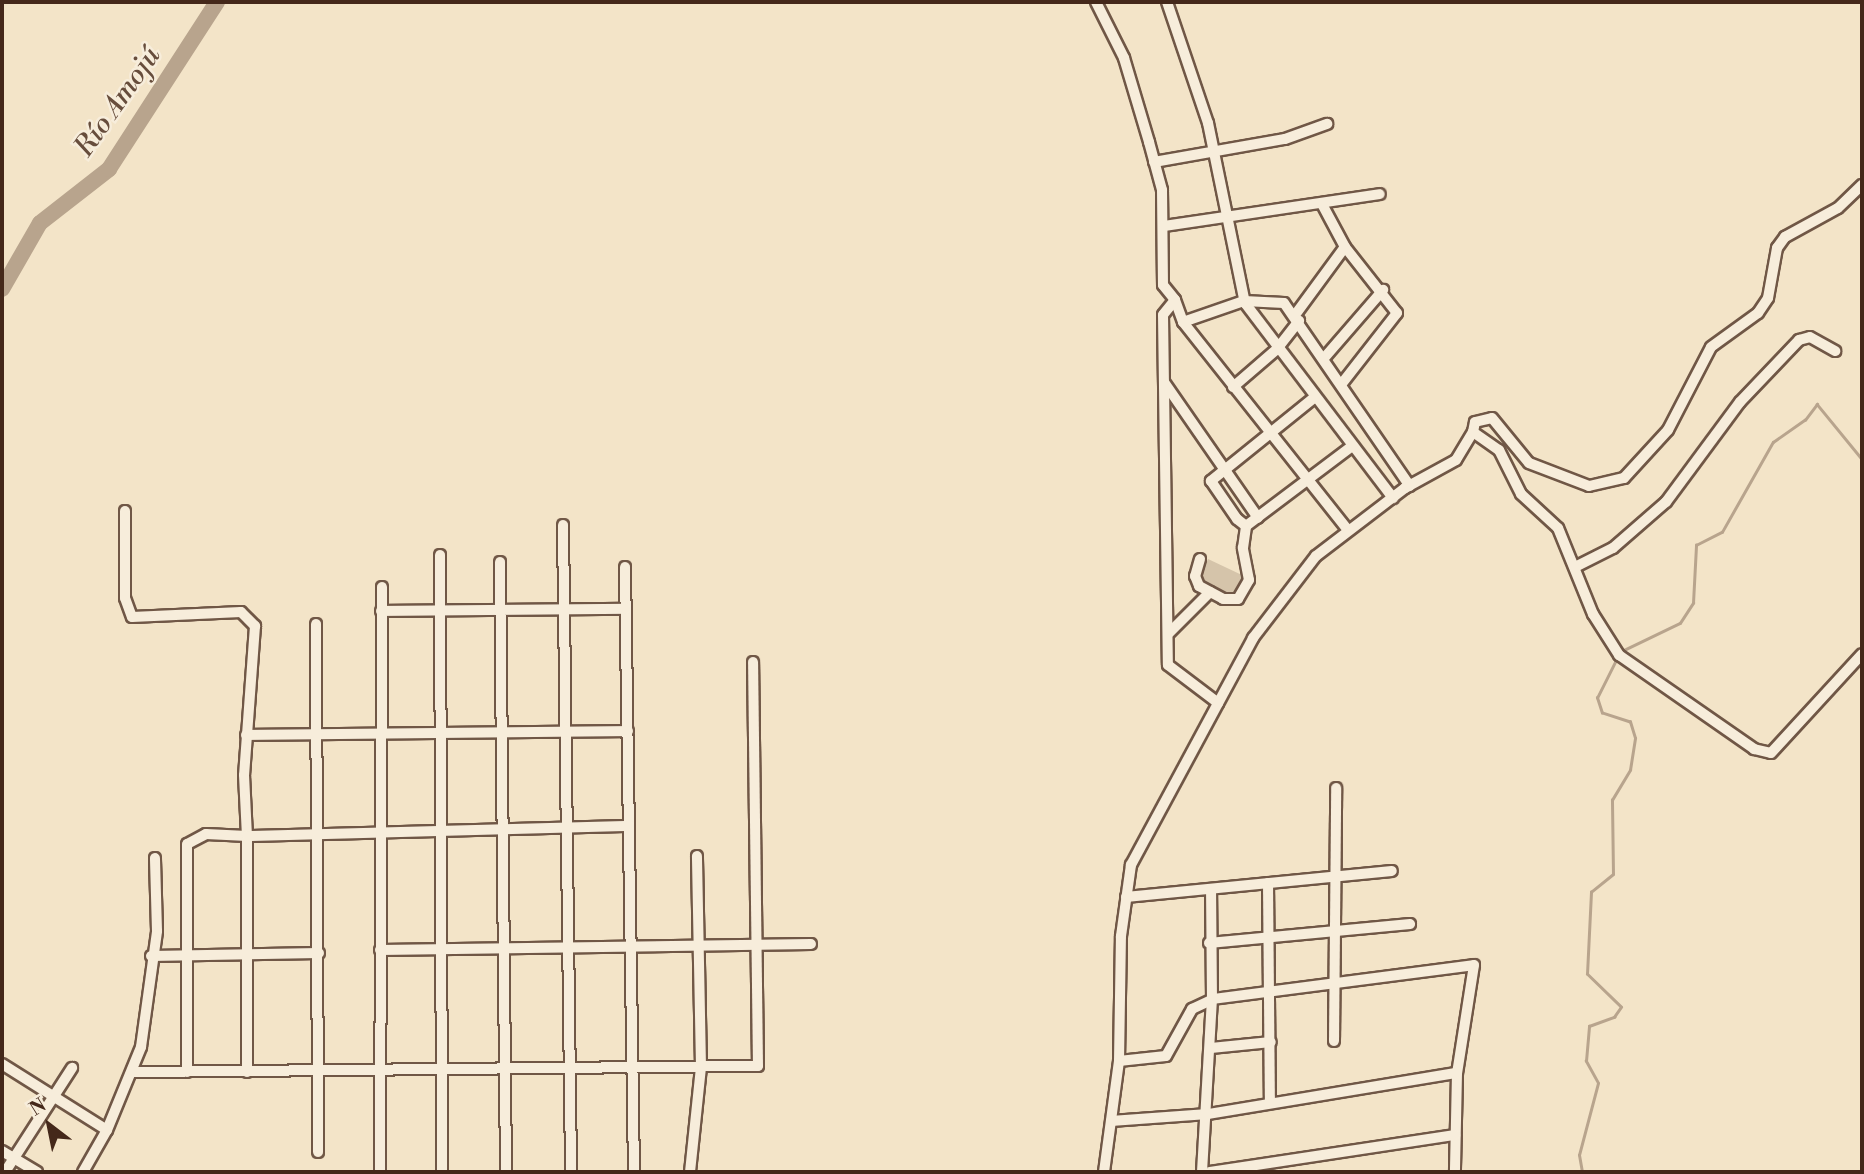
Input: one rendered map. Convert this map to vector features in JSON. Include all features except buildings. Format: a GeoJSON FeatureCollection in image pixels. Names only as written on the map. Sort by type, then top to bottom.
{"type":"FeatureCollection","features":[{"type":"Feature","properties":{"kind":"street"},"geometry":{"type":"LineString","coordinates":[[1096,2],[1124,58],[1154,162],[1164,226],[1163,285],[1175,300],[1183,322],[1270,432],[1305,483],[1346,529]]}},
{"type":"Feature","properties":{"kind":"street"},"geometry":{"type":"LineString","coordinates":[[1167,2],[1215,152],[1244,300],[1277,349],[1393,498]]}},
{"type":"Feature","properties":{"kind":"street"},"geometry":{"type":"LineString","coordinates":[[1154,162],[1285,139],[1327,124]]}},
{"type":"Feature","properties":{"kind":"street"},"geometry":{"type":"LineString","coordinates":[[1104,1172],[1119,1061],[1126,897],[1131,865],[1253,638],[1316,556],[1346,529],[1410,486],[1456,460],[1473,432],[1475,422],[1492,418],[1529,463],[1589,486],[1624,478],[1668,430],[1711,347],[1758,313],[1768,298],[1777,248],[1785,237],[1838,208],[1862,185]]}},
{"type":"Feature","properties":{"kind":"street"},"geometry":{"type":"LineString","coordinates":[[1164,226],[1227,219],[1380,194]]}},
{"type":"Feature","properties":{"kind":"street"},"geometry":{"type":"LineString","coordinates":[[1322,204],[1345,247],[1397,309],[1395,321],[1343,382]]}},
{"type":"Feature","properties":{"kind":"street"},"geometry":{"type":"LineString","coordinates":[[1233,387],[1277,349],[1345,247]]}},
{"type":"Feature","properties":{"kind":"street"},"geometry":{"type":"LineString","coordinates":[[1325,357],[1383,290]]}},
{"type":"Feature","properties":{"kind":"street"},"geometry":{"type":"LineString","coordinates":[[1183,322],[1244,300],[1273,298],[1297,318],[1343,382],[1410,486]]}},
{"type":"Feature","properties":{"kind":"street"},"geometry":{"type":"LineString","coordinates":[[1175,300],[1163,315],[1168,665],[1217,703]]}},
{"type":"Feature","properties":{"kind":"street"},"geometry":{"type":"LineString","coordinates":[[1577,566],[1613,548],[1666,502],[1740,402],[1799,340],[1811,337],[1835,351]]}},
{"type":"Feature","properties":{"kind":"street"},"geometry":{"type":"LineString","coordinates":[[1163,381],[1258,518]]}},
{"type":"Feature","properties":{"kind":"street"},"geometry":{"type":"LineString","coordinates":[[1200,559],[1195,579],[1210,592],[1233,601],[1246,590],[1246,526],[1211,481],[1315,397]]}},
{"type":"Feature","properties":{"kind":"street"},"geometry":{"type":"LineString","coordinates":[[1473,432],[1499,450],[1521,494],[1558,528],[1577,566],[1593,614],[1622,657],[1698,715],[1771,753],[1862,654]]}},
{"type":"Feature","properties":{"kind":"street"},"geometry":{"type":"LineString","coordinates":[[1246,526],[1352,446]]}},
{"type":"Feature","properties":{"kind":"street"},"geometry":{"type":"LineString","coordinates":[[125,511],[125,598],[132,617],[241,612],[251,617],[246,735],[247,1072]]}},
{"type":"Feature","properties":{"kind":"street"},"geometry":{"type":"LineString","coordinates":[[564,525],[570,1172]]}},
{"type":"Feature","properties":{"kind":"street"},"geometry":{"type":"LineString","coordinates":[[440,555],[442,1172]]}},
{"type":"Feature","properties":{"kind":"street"},"geometry":{"type":"LineString","coordinates":[[500,562],[506,1172]]}},
{"type":"Feature","properties":{"kind":"street"},"geometry":{"type":"LineString","coordinates":[[625,567],[634,1172]]}},
{"type":"Feature","properties":{"kind":"street"},"geometry":{"type":"LineString","coordinates":[[380,1172],[382,587]]}},
{"type":"Feature","properties":{"kind":"street"},"geometry":{"type":"LineString","coordinates":[[1169,633],[1210,592]]}},
{"type":"Feature","properties":{"kind":"street"},"geometry":{"type":"LineString","coordinates":[[382,611],[626,609]]}},
{"type":"Feature","properties":{"kind":"street"},"geometry":{"type":"LineString","coordinates":[[316,624],[319,834],[316,1072],[318,1153]]}},
{"type":"Feature","properties":{"kind":"street"},"geometry":{"type":"LineString","coordinates":[[133,1072],[379,1072],[758,1066],[753,662]]}},
{"type":"Feature","properties":{"kind":"street"},"geometry":{"type":"LineString","coordinates":[[246,735],[628,731]]}},
{"type":"Feature","properties":{"kind":"street"},"geometry":{"type":"LineString","coordinates":[[1334,1041],[1336,788]]}},
{"type":"Feature","properties":{"kind":"street"},"geometry":{"type":"LineString","coordinates":[[187,1072],[187,844],[206,834],[247,836],[629,826]]}},
{"type":"Feature","properties":{"kind":"street"},"geometry":{"type":"LineString","coordinates":[[690,1172],[701,1066],[697,856]]}},
{"type":"Feature","properties":{"kind":"street"},"geometry":{"type":"LineString","coordinates":[[83,1172],[107,1130],[133,1072],[143,1035],[150,956],[159,903],[155,858]]}},
{"type":"Feature","properties":{"kind":"street"},"geometry":{"type":"LineString","coordinates":[[1126,897],[1211,891],[1336,875],[1392,871]]}},
{"type":"Feature","properties":{"kind":"street"},"geometry":{"type":"LineString","coordinates":[[1268,883],[1272,991],[1270,1101]]}},
{"type":"Feature","properties":{"kind":"street"},"geometry":{"type":"LineString","coordinates":[[1202,1172],[1211,1048],[1211,891]]}},
{"type":"Feature","properties":{"kind":"street"},"geometry":{"type":"LineString","coordinates":[[1209,943],[1410,924]]}},
{"type":"Feature","properties":{"kind":"street"},"geometry":{"type":"LineString","coordinates":[[380,950],[811,944]]}},
{"type":"Feature","properties":{"kind":"street"},"geometry":{"type":"LineString","coordinates":[[150,956],[319,953]]}},
{"type":"Feature","properties":{"kind":"street"},"geometry":{"type":"LineString","coordinates":[[1119,1061],[1166,1056],[1192,1009],[1212,1000],[1474,965],[1457,1073],[1455,1172]]}},
{"type":"Feature","properties":{"kind":"street"},"geometry":{"type":"LineString","coordinates":[[1211,1048],[1271,1042]]}},
{"type":"Feature","properties":{"kind":"street"},"geometry":{"type":"LineString","coordinates":[[2,1064],[107,1130]]}},
{"type":"Feature","properties":{"kind":"street"},"geometry":{"type":"LineString","coordinates":[[5,1172],[72,1068]]}},
{"type":"Feature","properties":{"kind":"street"},"geometry":{"type":"LineString","coordinates":[[1111,1121],[1208,1114],[1270,1101],[1457,1073]]}},
{"type":"Feature","properties":{"kind":"street"},"geometry":{"type":"LineString","coordinates":[[1210,1172],[1455,1135]]}},
{"type":"Feature","properties":{"kind":"street"},"geometry":{"type":"LineString","coordinates":[[2,1151],[37,1172]]}},
{"type":"Feature","properties":{"kind":"shaded area"},"geometry":{"type":"Polygon","coordinates":[[[1208,559],[1244,576],[1233,598],[1198,581],[1208,559]]]}},
{"type":"Feature","properties":{"kind":"waterway","name":"Río Amojú"},"geometry":{"type":"LineString","coordinates":[[2,289],[40,223],[109,169],[217,2]]}},
{"type":"Feature","properties":{"kind":"waterway"},"geometry":{"type":"LineString","coordinates":[[1622,651],[1680,623],[1693,603],[1696,545],[1722,532],[1773,442],[1805,420],[1817,404],[1862,459]]}},
{"type":"Feature","properties":{"kind":"waterway"},"geometry":{"type":"LineString","coordinates":[[1582,1172],[1579,1155],[1598,1083],[1586,1061],[1589,1026],[1614,1017],[1621,1007],[1587,974],[1591,892],[1613,874],[1612,800],[1630,770],[1635,738],[1630,722],[1602,713],[1597,698],[1618,656]]}}]}
